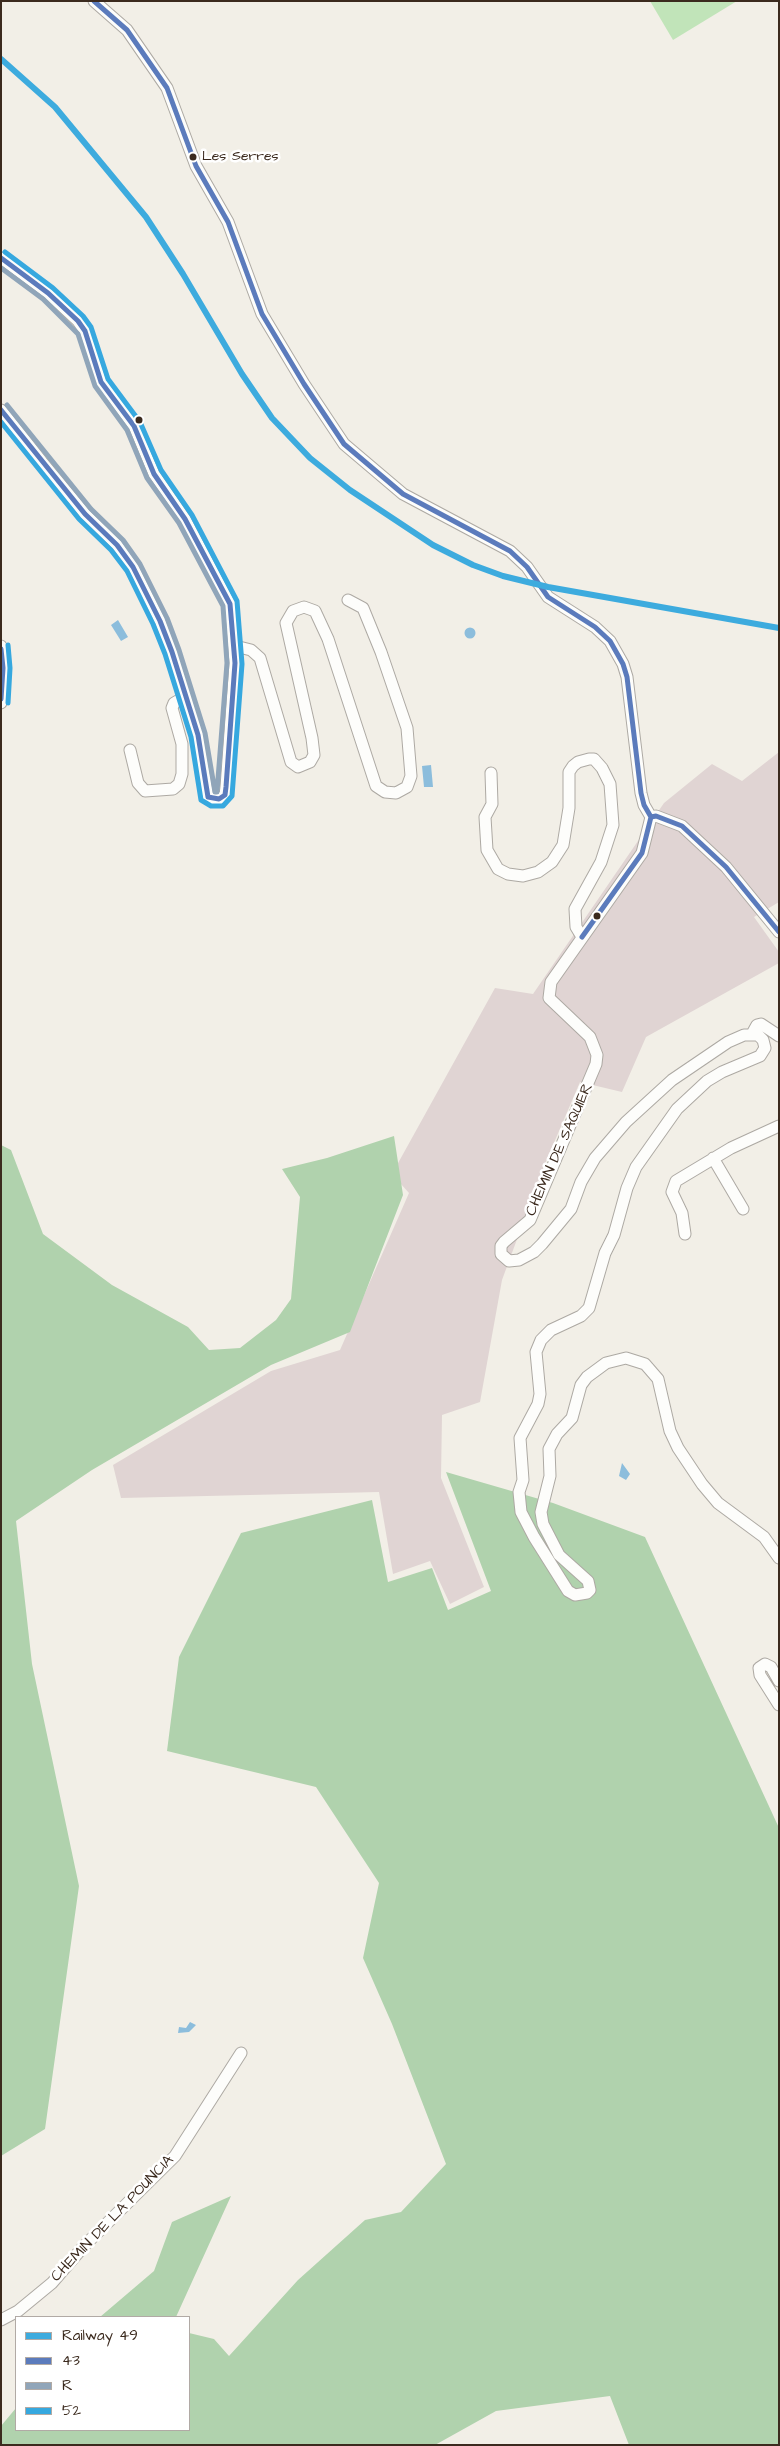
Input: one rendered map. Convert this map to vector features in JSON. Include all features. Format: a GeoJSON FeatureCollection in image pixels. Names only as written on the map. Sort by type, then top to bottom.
{"type":"FeatureCollection","features":[{"type":"Feature","properties":{"kind":"street"},"geometry":{"type":"LineString","coordinates":[[94,1],[127,30],[167,88],[189,149],[228,222],[262,314],[304,384],[344,444],[403,494],[510,551],[527,567],[548,597],[595,627],[610,641],[623,664],[627,677],[644,805],[654,820],[668,820],[682,826],[714,855],[779,932]]}},
{"type":"Feature","properties":{"kind":"street"},"geometry":{"type":"LineString","coordinates":[[1,258],[48,293],[78,321],[85,331],[100,382],[134,426],[154,474],[181,511],[230,604],[235,646],[226,787],[225,795],[219,799],[213,800],[208,797],[206,792],[198,735],[186,696],[160,621],[133,567],[117,545],[86,514],[42,462],[1,410]]}},
{"type":"Feature","properties":{"kind":"street"},"geometry":{"type":"LineString","coordinates":[[235,646],[252,650],[260,658],[291,762],[298,767],[310,762],[314,755],[312,738],[286,623],[293,611],[304,607],[315,611],[328,639],[376,786],[385,792],[396,794],[407,787],[411,776],[407,728],[381,652],[363,608],[348,600]]}},
{"type":"Feature","properties":{"kind":"street"},"geometry":{"type":"LineString","coordinates":[[1,646],[3,668],[1,703]]}},
{"type":"Feature","properties":{"kind":"street"},"geometry":{"type":"LineString","coordinates":[[130,750],[138,783],[145,791],[174,789],[182,774],[182,744],[172,708],[174,704],[186,696]]}},
{"type":"Feature","properties":{"kind":"street"},"geometry":{"type":"LineString","coordinates":[[491,773],[492,804],[485,817],[487,850],[498,869],[508,874],[523,876],[538,872],[552,862],[563,845],[569,808],[569,772],[572,766],[578,762],[594,759],[602,768],[610,784],[613,825],[601,862],[575,909],[576,927],[582,938]]}},
{"type":"Feature","properties":{"kind":"street","name":"CHEMIN DE SAQUIER"},"geometry":{"type":"LineString","coordinates":[[654,820],[646,844],[637,861],[551,982],[548,994],[552,1002],[590,1038],[597,1055],[596,1064],[530,1220],[501,1246],[501,1254],[509,1261],[526,1257],[542,1244],[571,1209],[581,1182],[595,1158],[626,1122],[658,1092],[728,1042],[752,1034]]}},
{"type":"Feature","properties":{"kind":"street"},"geometry":{"type":"LineString","coordinates":[[779,1036],[761,1024],[756,1025],[752,1034],[758,1035],[763,1040],[765,1048],[760,1056],[722,1072],[695,1091],[677,1110],[636,1167],[627,1188],[614,1235],[606,1253],[589,1308],[580,1316],[551,1330],[541,1340],[536,1352],[540,1394],[538,1404],[523,1429],[520,1438],[523,1480],[519,1492],[521,1512],[568,1591],[575,1595],[586,1593],[590,1590],[588,1581],[559,1555],[542,1524],[541,1512],[550,1476],[549,1449],[557,1434],[572,1418],[581,1385],[587,1377],[606,1363],[618,1359],[637,1360],[651,1370],[658,1380],[670,1432],[691,1469],[718,1502],[764,1537],[779,1558]]}},
{"type":"Feature","properties":{"kind":"street"},"geometry":{"type":"LineString","coordinates":[[685,1234],[682,1213],[673,1197],[673,1187],[676,1181],[713,1158],[779,1126]]}},
{"type":"Feature","properties":{"kind":"street"},"geometry":{"type":"LineString","coordinates":[[713,1158],[743,1209]]}},
{"type":"Feature","properties":{"kind":"street"},"geometry":{"type":"LineString","coordinates":[[779,1681],[771,1667],[765,1664],[759,1668],[760,1675],[779,1705]]}},
{"type":"Feature","properties":{"kind":"street","name":"CHEMIN DE LA POUNCIA"},"geometry":{"type":"LineString","coordinates":[[1,2320],[18,2311],[52,2283],[84,2246],[175,2156],[241,2053]]}},
{"type":"Feature","properties":{"kind":"shaded area"},"geometry":{"type":"Polygon","coordinates":[[[779,752],[779,902],[754,917],[779,952],[779,963],[646,1037],[622,1092],[580,1082],[544,1166],[502,1280],[480,1402],[442,1415],[441,1478],[484,1587],[450,1604],[430,1561],[393,1574],[379,1492],[121,1498],[113,1465],[271,1371],[340,1350],[409,1193],[392,1174],[495,988],[533,994],[664,803],[712,764],[742,781],[779,752]]]}},
{"type":"Feature","properties":{"kind":"green space"},"geometry":{"type":"Polygon","coordinates":[[[650,1],[737,1],[673,40],[650,1]]]}},
{"type":"Feature","properties":{"kind":"green space"},"geometry":{"type":"Polygon","coordinates":[[[394,1136],[403,1195],[350,1332],[271,1365],[92,1470],[16,1521],[32,1664],[79,1886],[45,2129],[1,2156],[1,1145],[11,1150],[43,1234],[112,1285],[188,1327],[209,1350],[240,1348],[276,1320],[291,1299],[300,1197],[282,1169],[327,1158],[394,1136]]]}},
{"type":"Feature","properties":{"kind":"green space"},"geometry":{"type":"Polygon","coordinates":[[[446,1472],[553,1503],[645,1537],[779,1828],[779,2445],[629,2445],[610,2396],[496,2411],[435,2445],[1,2445],[1,2426],[15,2409],[15,2431],[190,2431],[190,2333],[214,2339],[229,2356],[298,2280],[365,2220],[401,2212],[446,2164],[392,2024],[363,1958],[379,1883],[316,1787],[167,1751],[179,1657],[241,1533],[372,1500],[388,1582],[432,1568],[448,1610],[491,1591],[446,1472]]]}},
{"type":"Feature","properties":{"kind":"green space"},"geometry":{"type":"Polygon","coordinates":[[[231,2196],[176,2316],[101,2316],[154,2271],[172,2222],[231,2196]]]}},
{"type":"Feature","properties":{"kind":"water"},"geometry":{"type":"Polygon","coordinates":[[[118,620],[128,637],[121,641],[111,625],[118,620]]]}},
{"type":"Feature","properties":{"kind":"water"},"geometry":{"type":"Polygon","coordinates":[[[470,627],[476,633],[470,639],[464,633],[470,627]]]}},
{"type":"Feature","properties":{"kind":"water"},"geometry":{"type":"Polygon","coordinates":[[[431,765],[433,787],[424,787],[422,766],[431,765]]]}},
{"type":"Feature","properties":{"kind":"water"},"geometry":{"type":"Polygon","coordinates":[[[622,1463],[630,1474],[626,1480],[619,1476],[622,1463]]]}},
{"type":"Feature","properties":{"kind":"water"},"geometry":{"type":"Polygon","coordinates":[[[190,2022],[196,2025],[189,2032],[178,2033],[179,2027],[186,2028],[190,2022]]]}},
{"type":"Feature","properties":{"kind":"rail line","name":"49"},"geometry":{"type":"LineString","coordinates":[[1,59],[55,107],[146,217],[183,274],[242,374],[272,418],[310,458],[350,490],[433,545],[473,565],[503,576],[548,587],[779,628]]}},
{"type":"Feature","properties":{"kind":"transit line","name":"43"},"geometry":{"type":"LineString","coordinates":[[94,1],[127,30],[167,88],[196,166],[228,222],[262,314],[304,384],[344,444],[403,494],[510,551],[527,567],[548,597],[595,627],[610,641],[623,664],[627,677],[641,793],[644,805],[651,817]]}},
{"type":"Feature","properties":{"kind":"transit line","name":"52"},"geometry":{"type":"LineString","coordinates":[[1,422],[79,519],[111,550],[127,571],[153,624],[165,654],[191,737],[201,800],[211,806],[223,806],[232,796],[242,664],[237,601],[192,515],[161,470],[140,422],[108,379],[91,327],[83,316],[53,288],[5,252]]}},
{"type":"Feature","properties":{"kind":"transit line","name":"43"},"geometry":{"type":"LineString","coordinates":[[1,258],[48,293],[78,321],[85,331],[101,382],[134,426],[154,474],[185,519],[230,604],[235,663],[226,787],[225,795],[219,799],[208,797],[198,735],[172,652],[160,621],[133,567],[117,545],[85,514],[1,410]]}},
{"type":"Feature","properties":{"kind":"transit line","name":"R"},"geometry":{"type":"LineString","coordinates":[[1,268],[43,299],[78,334],[95,386],[127,430],[147,478],[179,523],[223,606],[227,663],[217,792],[215,792],[205,733],[179,650],[167,618],[140,564],[123,540],[91,509],[7,405]]}},
{"type":"Feature","properties":{"kind":"transit line","name":"52"},"geometry":{"type":"LineString","coordinates":[[8,645],[10,668],[8,703]]}},
{"type":"Feature","properties":{"kind":"transit line","name":"43"},"geometry":{"type":"LineString","coordinates":[[1,649],[3,668],[1,699]]}},
{"type":"Feature","properties":{"kind":"transit line","name":"43"},"geometry":{"type":"LineString","coordinates":[[651,817],[656,816],[682,826],[726,867],[779,932]]}},
{"type":"Feature","properties":{"kind":"transit line","name":"43"},"geometry":{"type":"LineString","coordinates":[[582,937],[642,853],[651,817]]}},
{"type":"Feature","properties":{"kind":"place","name":"Les Serres"},"geometry":{"type":"Point","coordinates":[193,157]}}]}
